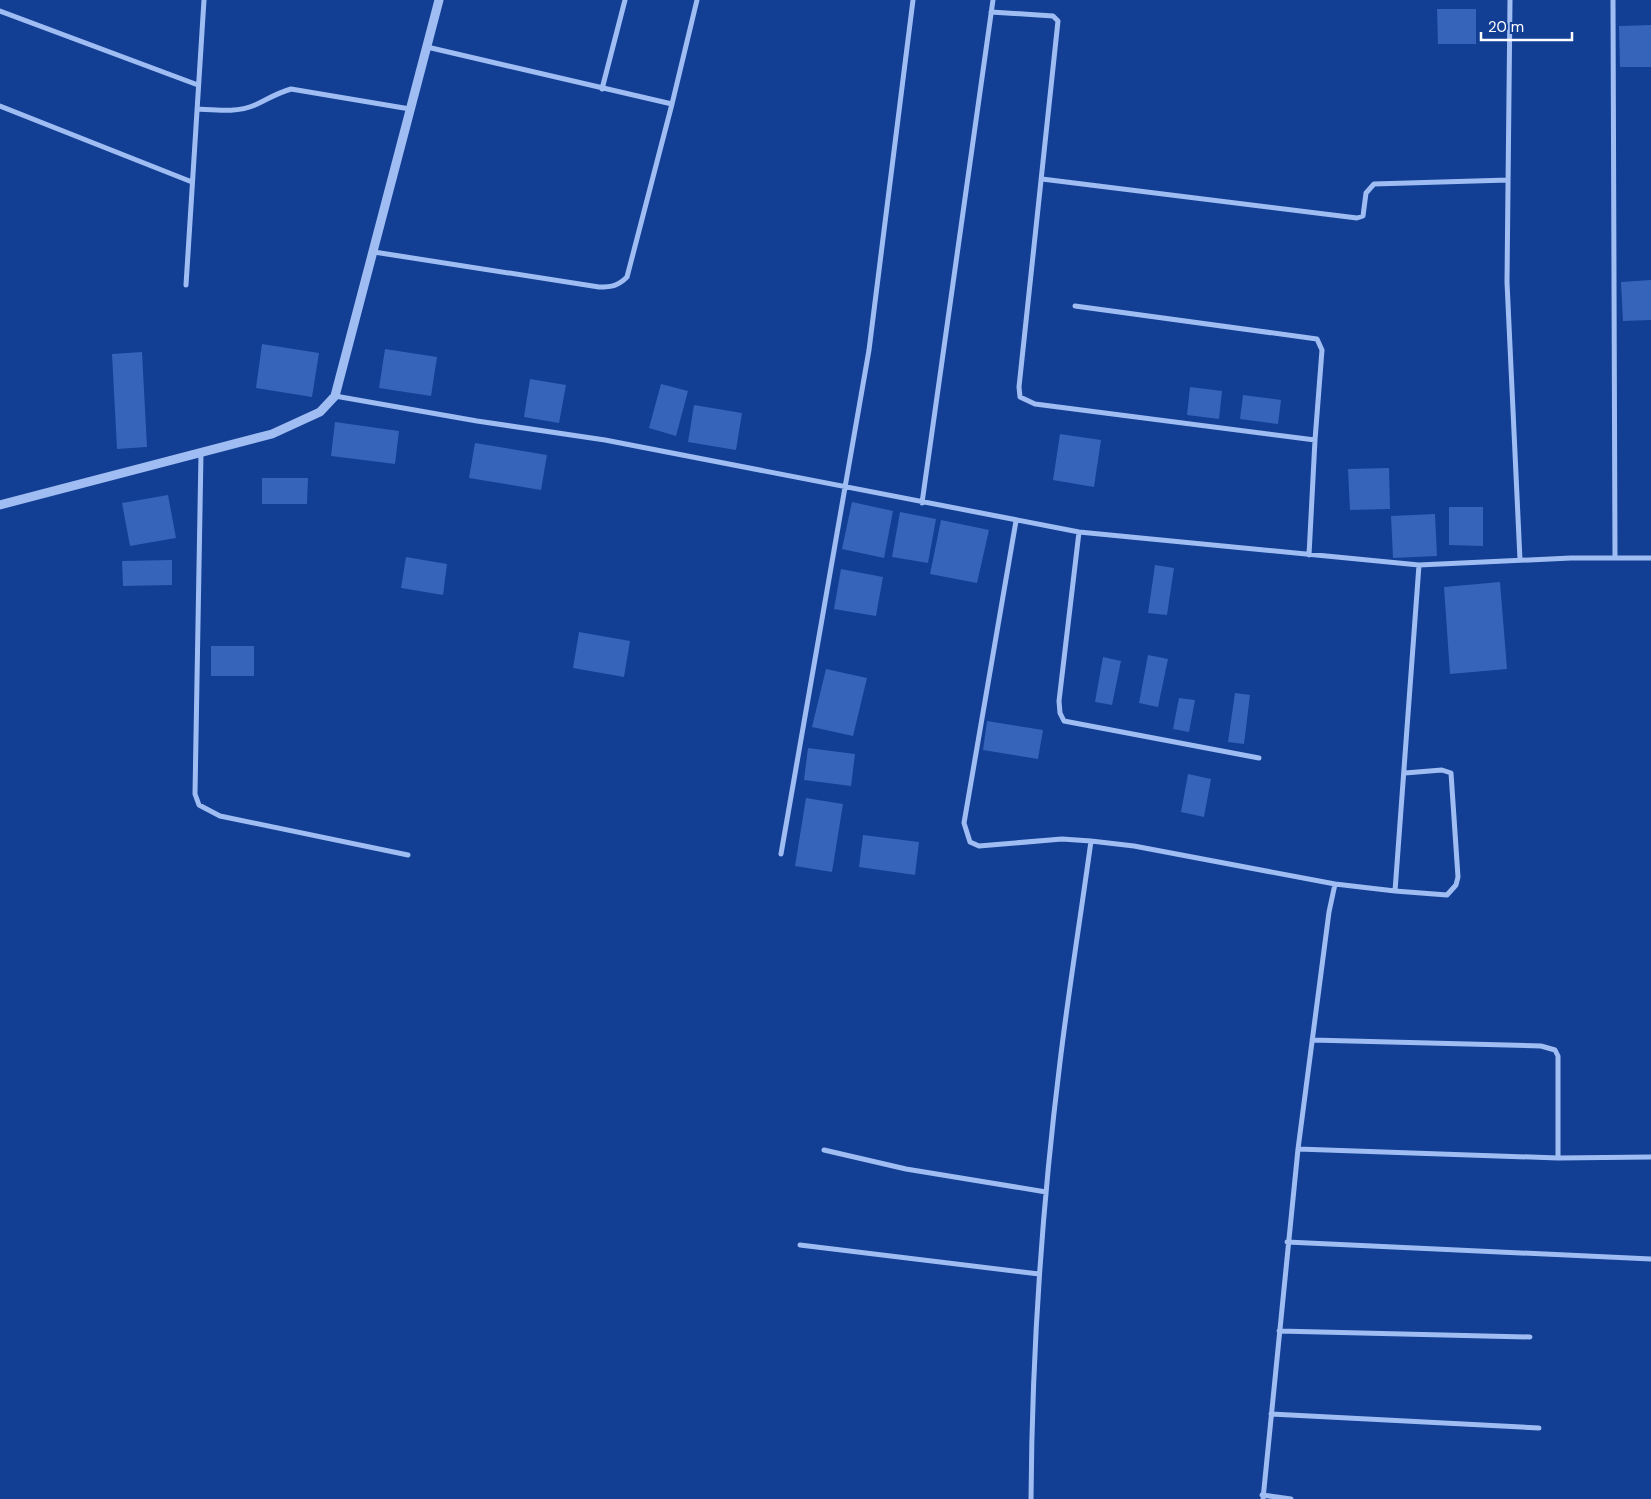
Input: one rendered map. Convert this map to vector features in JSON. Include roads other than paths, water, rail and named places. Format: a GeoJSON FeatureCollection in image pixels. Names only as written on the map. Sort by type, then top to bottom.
{"type":"FeatureCollection","features":[{"type":"Feature","properties":{"kind":"street"},"geometry":{"type":"LineString","coordinates":[[186,285],[204,0]]}},
{"type":"Feature","properties":{"kind":"street"},"geometry":{"type":"LineString","coordinates":[[0,505],[272,434],[298,424],[320,412],[336,396],[439,0]]}},
{"type":"Feature","properties":{"kind":"street"},"geometry":{"type":"LineString","coordinates":[[602,89],[625,0]]}},
{"type":"Feature","properties":{"kind":"street"},"geometry":{"type":"LineString","coordinates":[[374,252],[599,287],[612,288],[620,284],[627,276],[697,0]]}},
{"type":"Feature","properties":{"kind":"street"},"geometry":{"type":"LineString","coordinates":[[781,854],[869,350],[913,0]]}},
{"type":"Feature","properties":{"kind":"street"},"geometry":{"type":"LineString","coordinates":[[922,503],[992,0]]}},
{"type":"Feature","properties":{"kind":"street"},"geometry":{"type":"LineString","coordinates":[[1510,0],[1507,282],[1520,560]]}},
{"type":"Feature","properties":{"kind":"street"},"geometry":{"type":"LineString","coordinates":[[1613,0],[1615,558]]}},
{"type":"Feature","properties":{"kind":"street"},"geometry":{"type":"LineString","coordinates":[[0,11],[198,85]]}},
{"type":"Feature","properties":{"kind":"street"},"geometry":{"type":"LineString","coordinates":[[991,12],[1053,16],[1058,21],[1019,387],[1020,397],[1035,404],[1315,440]]}},
{"type":"Feature","properties":{"kind":"street"},"geometry":{"type":"LineString","coordinates":[[427,47],[672,104]]}},
{"type":"Feature","properties":{"kind":"street"},"geometry":{"type":"LineString","coordinates":[[197,109],[241,109],[255,105],[275,93],[291,89],[410,109]]}},
{"type":"Feature","properties":{"kind":"street"},"geometry":{"type":"LineString","coordinates":[[0,106],[192,182]]}},
{"type":"Feature","properties":{"kind":"street"},"geometry":{"type":"LineString","coordinates":[[1042,179],[1358,218],[1363,216],[1366,193],[1374,184],[1508,180]]}},
{"type":"Feature","properties":{"kind":"street"},"geometry":{"type":"LineString","coordinates":[[1075,306],[1317,339],[1322,350],[1309,555]]}},
{"type":"Feature","properties":{"kind":"street"},"geometry":{"type":"LineString","coordinates":[[336,396],[477,421],[605,440],[1079,532],[1419,565],[1520,560],[1651,558]]}},
{"type":"Feature","properties":{"kind":"street"},"geometry":{"type":"LineString","coordinates":[[202,453],[195,794],[199,805],[220,816],[408,855]]}},
{"type":"Feature","properties":{"kind":"street"},"geometry":{"type":"LineString","coordinates":[[1016,521],[964,823],[965,832],[970,842],[979,846],[1062,839],[1091,841],[1134,846],[1335,884],[1447,895],[1456,885],[1458,877],[1451,773],[1442,770],[1405,773]]}},
{"type":"Feature","properties":{"kind":"street"},"geometry":{"type":"LineString","coordinates":[[1079,532],[1059,701],[1060,713],[1064,721],[1259,758]]}},
{"type":"Feature","properties":{"kind":"street"},"geometry":{"type":"LineString","coordinates":[[1395,891],[1419,565]]}},
{"type":"Feature","properties":{"kind":"street"},"geometry":{"type":"LineString","coordinates":[[1031,1499],[1039,1274],[1046,1192],[1060,1061],[1091,841]]}},
{"type":"Feature","properties":{"kind":"street"},"geometry":{"type":"LineString","coordinates":[[1291,1499],[1262,1497],[1298,1149],[1335,884]]}},
{"type":"Feature","properties":{"kind":"street"},"geometry":{"type":"LineString","coordinates":[[1312,1040],[1541,1046],[1556,1050],[1558,1056],[1558,1158]]}},
{"type":"Feature","properties":{"kind":"street"},"geometry":{"type":"LineString","coordinates":[[1298,1149],[1558,1158],[1651,1157]]}},
{"type":"Feature","properties":{"kind":"street"},"geometry":{"type":"LineString","coordinates":[[824,1150],[906,1169],[1046,1192]]}},
{"type":"Feature","properties":{"kind":"street"},"geometry":{"type":"LineString","coordinates":[[1287,1242],[1651,1259]]}},
{"type":"Feature","properties":{"kind":"street"},"geometry":{"type":"LineString","coordinates":[[800,1245],[1039,1274]]}},
{"type":"Feature","properties":{"kind":"street"},"geometry":{"type":"LineString","coordinates":[[1279,1331],[1530,1337]]}},
{"type":"Feature","properties":{"kind":"street"},"geometry":{"type":"LineString","coordinates":[[1271,1414],[1539,1428]]}}]}
